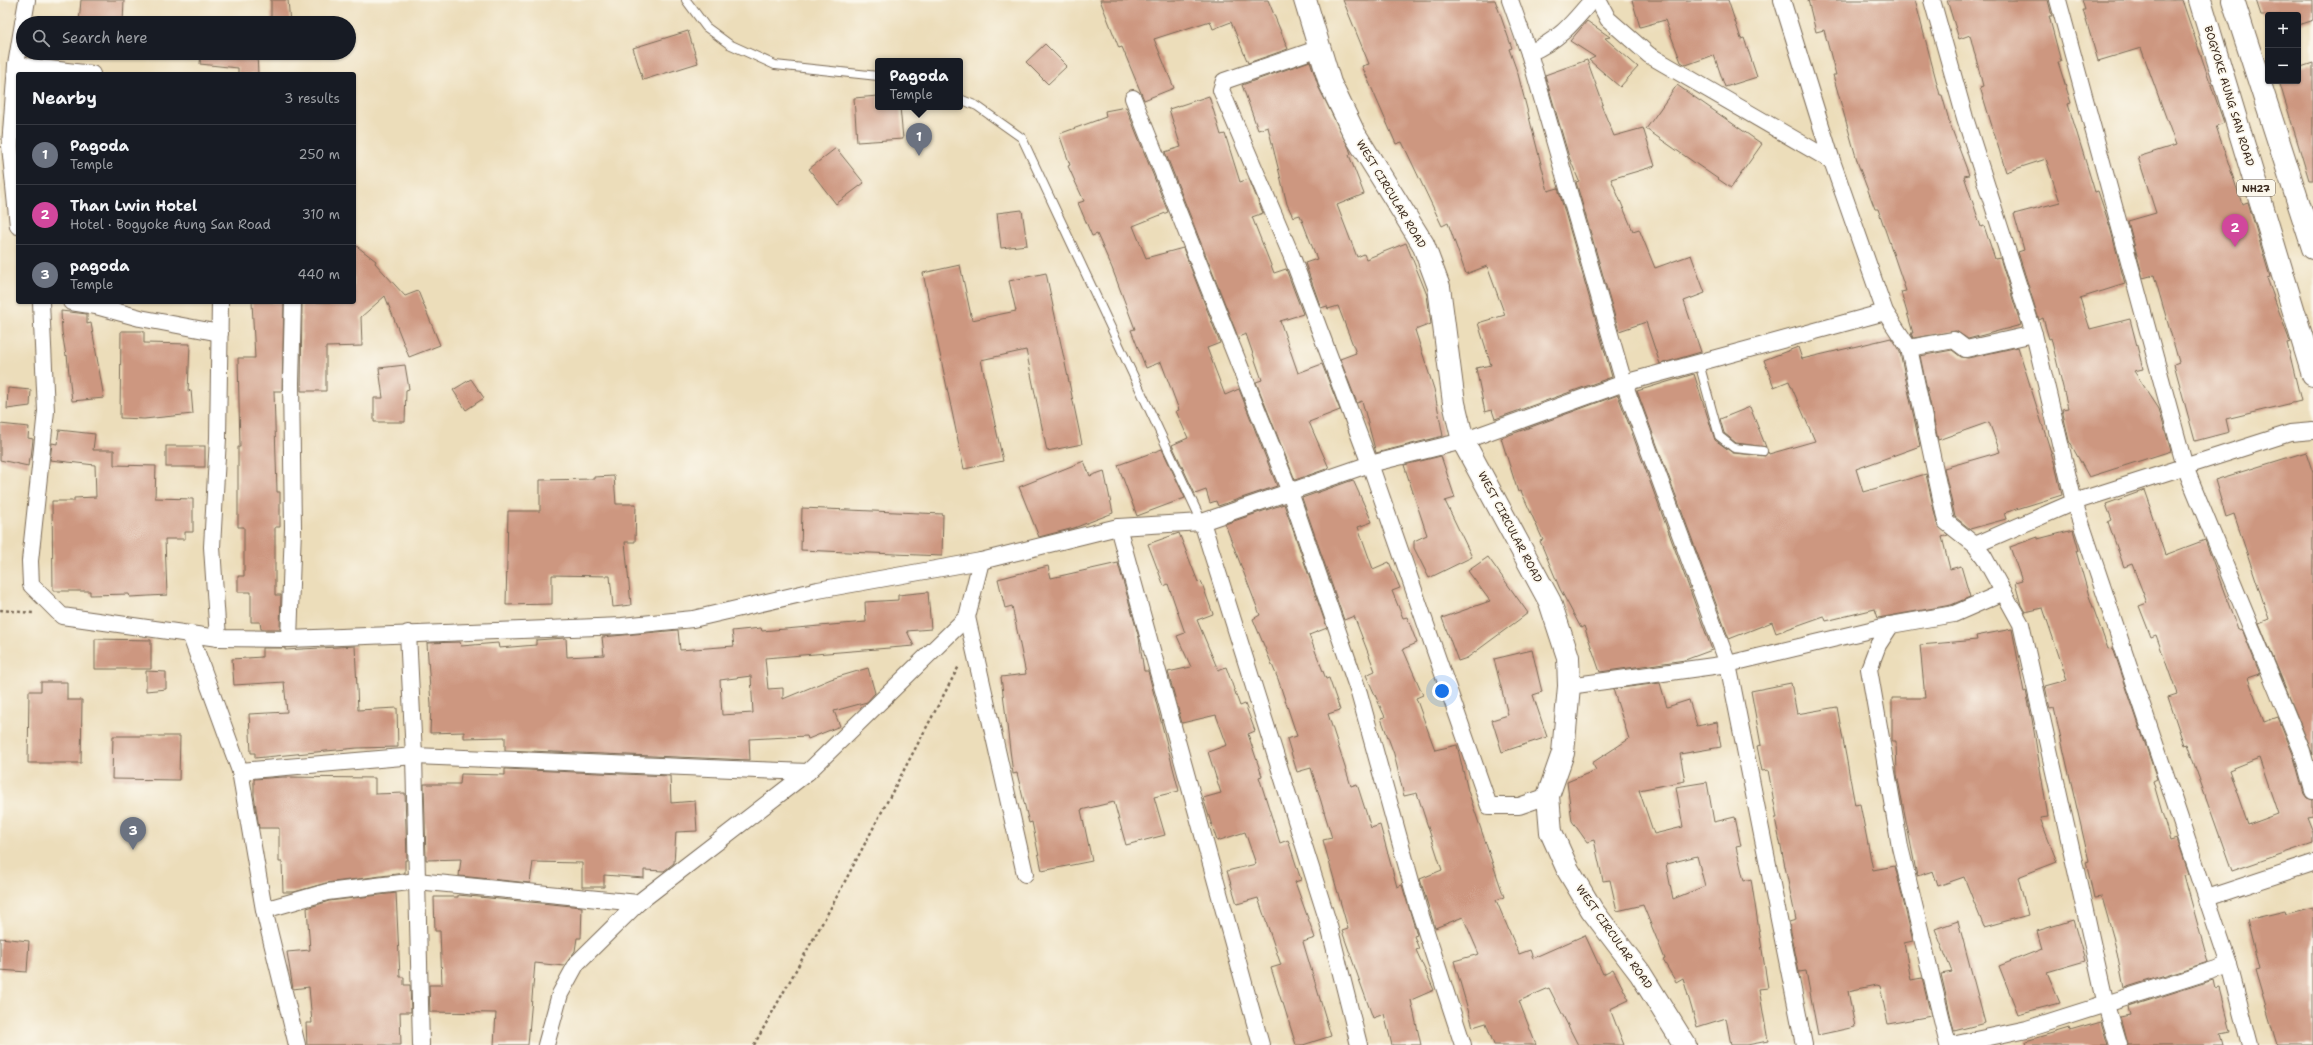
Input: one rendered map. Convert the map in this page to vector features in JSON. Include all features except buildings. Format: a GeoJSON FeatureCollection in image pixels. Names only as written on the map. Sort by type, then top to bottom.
{"type":"FeatureCollection","features":[{"type":"Feature","properties":{"kind":"main road","name":"WEST CIRCULAR ROAD"},"geometry":{"type":"LineString","coordinates":[[1305,0],[1330,83],[1354,133],[1423,244],[1439,287],[1454,403],[1463,442],[1550,602],[1568,657],[1569,686],[1564,753],[1548,796],[1551,832],[1568,870],[1592,910],[1640,973],[1685,1045]]}},
{"type":"Feature","properties":{"kind":"main road","name":"BOGYOKE AUNG SAN ROAD"},"geometry":{"type":"LineString","coordinates":[[2200,0],[2313,375]]}},
{"type":"Feature","properties":{"kind":"main road","name":"NH27"},"geometry":{"type":"LineString","coordinates":[[2233,0],[2313,248]]}},
{"type":"Feature","properties":{"kind":"street"},"geometry":{"type":"LineString","coordinates":[[24,16],[27,0]]}},
{"type":"Feature","properties":{"kind":"street"},"geometry":{"type":"LineString","coordinates":[[1510,0],[1529,53],[1624,383],[1728,664],[1804,1045]]}},
{"type":"Feature","properties":{"kind":"street"},"geometry":{"type":"LineString","coordinates":[[1529,53],[1549,44],[1568,27],[1592,0]]}},
{"type":"Feature","properties":{"kind":"street"},"geometry":{"type":"LineString","coordinates":[[1598,0],[1608,19],[1649,55],[1832,161]]}},
{"type":"Feature","properties":{"kind":"street"},"geometry":{"type":"LineString","coordinates":[[1782,0],[1832,161],[1885,312],[1909,348],[1946,522],[1975,545],[2004,592],[2020,624],[2106,1005],[2118,1045]]}},
{"type":"Feature","properties":{"kind":"street"},"geometry":{"type":"LineString","coordinates":[[1932,0],[1965,118],[2034,334],[2074,502],[2208,898],[2229,965],[2250,1045]]}},
{"type":"Feature","properties":{"kind":"street"},"geometry":{"type":"LineString","coordinates":[[2058,0],[2185,467],[2302,751],[2313,791]]}},
{"type":"Feature","properties":{"kind":"street"},"geometry":{"type":"LineString","coordinates":[[1320,48],[1224,81],[1221,90],[1292,256],[1370,464],[1489,806],[1519,806],[1548,796]]}},
{"type":"Feature","properties":{"kind":"street"},"geometry":{"type":"LineString","coordinates":[[16,187],[15,168],[10,146],[17,60]]}},
{"type":"Feature","properties":{"kind":"street"},"geometry":{"type":"LineString","coordinates":[[16,65],[75,72]]}},
{"type":"Feature","properties":{"kind":"street"},"geometry":{"type":"LineString","coordinates":[[1133,98],[1290,492],[1359,693],[1418,907],[1463,1045]]}},
{"type":"Feature","properties":{"kind":"street"},"geometry":{"type":"LineString","coordinates":[[41,304],[46,411],[30,560],[31,585],[62,616],[218,638],[289,639],[408,633],[622,626],[692,619],[818,590],[981,560],[1118,527],[1202,522],[1370,464],[1463,442],[1624,383],[1885,312]]}},
{"type":"Feature","properties":{"kind":"street"},"geometry":{"type":"LineString","coordinates":[[83,304],[140,318],[220,333]]}},
{"type":"Feature","properties":{"kind":"street"},"geometry":{"type":"LineString","coordinates":[[218,638],[212,547],[218,438],[220,304]]}},
{"type":"Feature","properties":{"kind":"street"},"geometry":{"type":"LineString","coordinates":[[289,639],[293,528],[291,383],[293,304]]}},
{"type":"Feature","properties":{"kind":"street"},"geometry":{"type":"LineString","coordinates":[[1909,348],[1954,340],[1966,349],[2034,334]]}},
{"type":"Feature","properties":{"kind":"street"},"geometry":{"type":"LineString","coordinates":[[1975,545],[2074,502],[2290,433],[2313,431]]}},
{"type":"Feature","properties":{"kind":"street"},"geometry":{"type":"LineString","coordinates":[[1202,522],[1328,922],[1359,1045]]}},
{"type":"Feature","properties":{"kind":"street"},"geometry":{"type":"LineString","coordinates":[[1118,527],[1261,1045]]}},
{"type":"Feature","properties":{"kind":"street"},"geometry":{"type":"LineString","coordinates":[[981,560],[967,617],[1025,874]]}},
{"type":"Feature","properties":{"kind":"street"},"geometry":{"type":"LineString","coordinates":[[1569,686],[1728,664],[1891,626],[1954,614],[2004,592]]}},
{"type":"Feature","properties":{"kind":"street"},"geometry":{"type":"LineString","coordinates":[[546,1045],[560,994],[577,963],[638,903],[808,772],[967,617]]}},
{"type":"Feature","properties":{"kind":"street"},"geometry":{"type":"LineString","coordinates":[[1891,626],[1878,645],[1869,669],[1900,847],[1948,1045]]}},
{"type":"Feature","properties":{"kind":"street"},"geometry":{"type":"LineString","coordinates":[[408,633],[414,756],[421,1045]]}},
{"type":"Feature","properties":{"kind":"street"},"geometry":{"type":"LineString","coordinates":[[190,634],[240,770],[264,910],[297,1045]]}},
{"type":"Feature","properties":{"kind":"street"},"geometry":{"type":"LineString","coordinates":[[240,770],[414,756],[808,772]]}},
{"type":"Feature","properties":{"kind":"street"},"geometry":{"type":"LineString","coordinates":[[2208,898],[2313,863]]}},
{"type":"Feature","properties":{"kind":"street"},"geometry":{"type":"LineString","coordinates":[[264,910],[327,892],[417,881],[638,903]]}},
{"type":"Feature","properties":{"kind":"street"},"geometry":{"type":"LineString","coordinates":[[1952,1045],[2027,1029],[2229,965]]}},
{"type":"Feature","properties":{"kind":"lane"},"geometry":{"type":"LineString","coordinates":[[686,0],[706,27],[729,44],[775,65],[875,76]]}},
{"type":"Feature","properties":{"kind":"lane"},"geometry":{"type":"LineString","coordinates":[[963,100],[977,106],[1022,138],[1202,522]]}},
{"type":"Feature","properties":{"kind":"lane"},"geometry":{"type":"LineString","coordinates":[[1699,363],[1720,436],[1734,448],[1764,451]]}},
{"type":"Feature","properties":{"kind":"path"},"geometry":{"type":"LineString","coordinates":[[754,1045],[834,902],[972,641]]}},
{"type":"Feature","properties":{"kind":"place","name":"Pagoda"},"geometry":{"type":"Point","coordinates":[919,156]}},
{"type":"Feature","properties":{"kind":"place","name":"Than Lwin Hotel"},"geometry":{"type":"Point","coordinates":[2235,247]}},
{"type":"Feature","properties":{"kind":"place","name":"pagoda"},"geometry":{"type":"Point","coordinates":[133,850]}}]}
